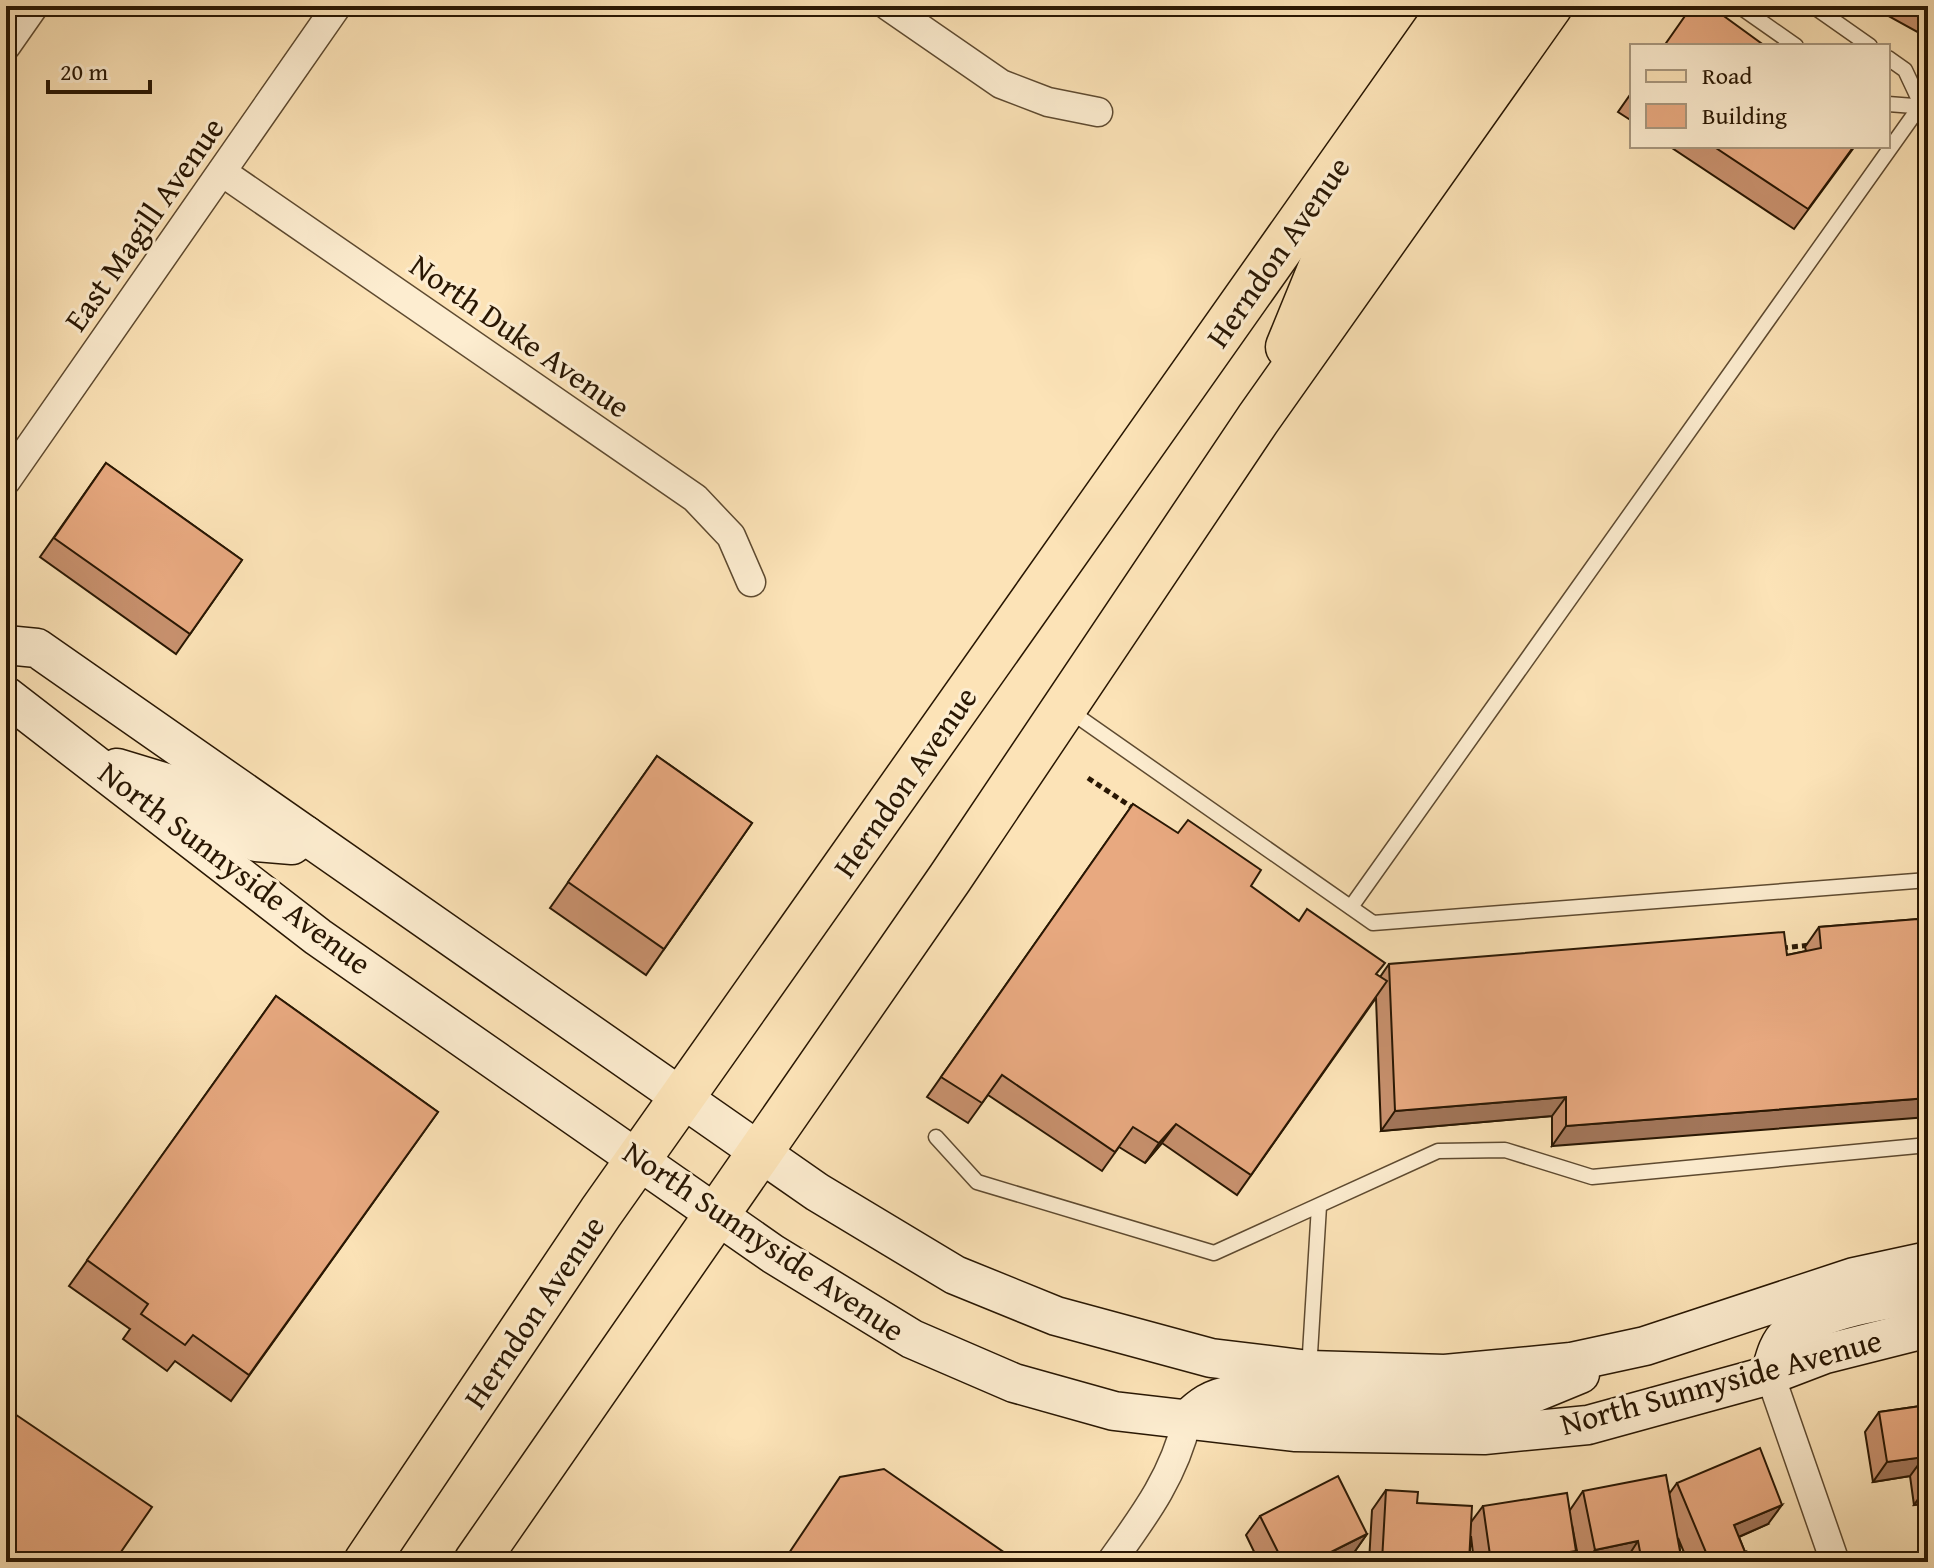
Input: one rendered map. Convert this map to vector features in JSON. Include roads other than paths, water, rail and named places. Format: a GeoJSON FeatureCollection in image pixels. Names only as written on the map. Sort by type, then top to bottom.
{"type":"FeatureCollection","features":[{"type":"Feature","properties":{"kind":"main road","name":"Herndon Avenue"},"geometry":{"type":"LineString","coordinates":[[366,1562],[640,1159],[1452,6]]}},
{"type":"Feature","properties":{"kind":"main road"},"geometry":{"type":"LineString","coordinates":[[1258,419],[1324,259],[1501,6]]}},
{"type":"Feature","properties":{"kind":"main road"},"geometry":{"type":"LineString","coordinates":[[476,1562],[950,878],[1258,419],[1550,6]]}},
{"type":"Feature","properties":{"kind":"main road","name":"North Sunnyside Avenue"},"geometry":{"type":"LineString","coordinates":[[6,645],[37,648],[817,1192],[901,1245],[998,1294],[1056,1316],[1169,1349],[1309,1370],[1445,1374],[1571,1362],[1645,1346],[1854,1277],[1928,1261]]}},
{"type":"Feature","properties":{"kind":"main road","name":"North Sunnyside Avenue"},"geometry":{"type":"LineString","coordinates":[[6,696],[318,937],[717,1212],[773,1254],[867,1313],[949,1357],[1069,1400],[1114,1411],[1294,1432],[1484,1435],[1588,1425],[1770,1375],[1825,1354],[1928,1328]]}},
{"type":"Feature","properties":{"kind":"main road"},"geometry":{"type":"LineString","coordinates":[[95,762],[180,787],[256,842],[292,845],[305,835]]}},
{"type":"Feature","properties":{"kind":"main road"},"geometry":{"type":"LineString","coordinates":[[1770,1375],[1776,1352],[1787,1336],[1797,1330],[1848,1308],[1928,1293]]}},
{"type":"Feature","properties":{"kind":"main road"},"geometry":{"type":"LineString","coordinates":[[1187,1420],[1199,1407],[1217,1397],[1232,1395],[1251,1394],[1323,1403],[1423,1406],[1529,1395],[1645,1346]]}},
{"type":"Feature","properties":{"kind":"street"},"geometry":{"type":"LineString","coordinates":[[6,46],[34,6]]}},
{"type":"Feature","properties":{"kind":"street","name":"East Magill Avenue"},"geometry":{"type":"LineString","coordinates":[[6,481],[337,6]]}},
{"type":"Feature","properties":{"kind":"street"},"geometry":{"type":"LineString","coordinates":[[888,6],[1001,84],[1048,102],[1098,112]]}},
{"type":"Feature","properties":{"kind":"street","name":"North Duke Avenue"},"geometry":{"type":"LineString","coordinates":[[222,172],[695,498],[731,536],[751,582]]}},
{"type":"Feature","properties":{"kind":"street"},"geometry":{"type":"LineString","coordinates":[[1770,1375],[1835,1562]]}},
{"type":"Feature","properties":{"kind":"street"},"geometry":{"type":"LineString","coordinates":[[1111,1562],[1171,1472],[1187,1420]]}},
{"type":"Feature","properties":{"kind":"lane"},"geometry":{"type":"LineString","coordinates":[[1739,6],[1793,44]]}},
{"type":"Feature","properties":{"kind":"lane"},"geometry":{"type":"LineString","coordinates":[[1813,6],[1867,44]]}},
{"type":"Feature","properties":{"kind":"lane"},"geometry":{"type":"LineString","coordinates":[[1890,59],[1905,70],[1926,102]]}},
{"type":"Feature","properties":{"kind":"lane"},"geometry":{"type":"LineString","coordinates":[[1890,104],[1926,102]]}},
{"type":"Feature","properties":{"kind":"lane"},"geometry":{"type":"LineString","coordinates":[[1351,907],[1926,102]]}},
{"type":"Feature","properties":{"kind":"lane"},"geometry":{"type":"LineString","coordinates":[[1064,706],[1373,923],[1928,880]]}},
{"type":"Feature","properties":{"kind":"lane"},"geometry":{"type":"LineString","coordinates":[[936,1137],[977,1182],[1214,1253],[1438,1151],[1505,1150],[1592,1177],[1928,1145]]}},
{"type":"Feature","properties":{"kind":"lane"},"geometry":{"type":"LineString","coordinates":[[1309,1370],[1319,1206]]}}]}
